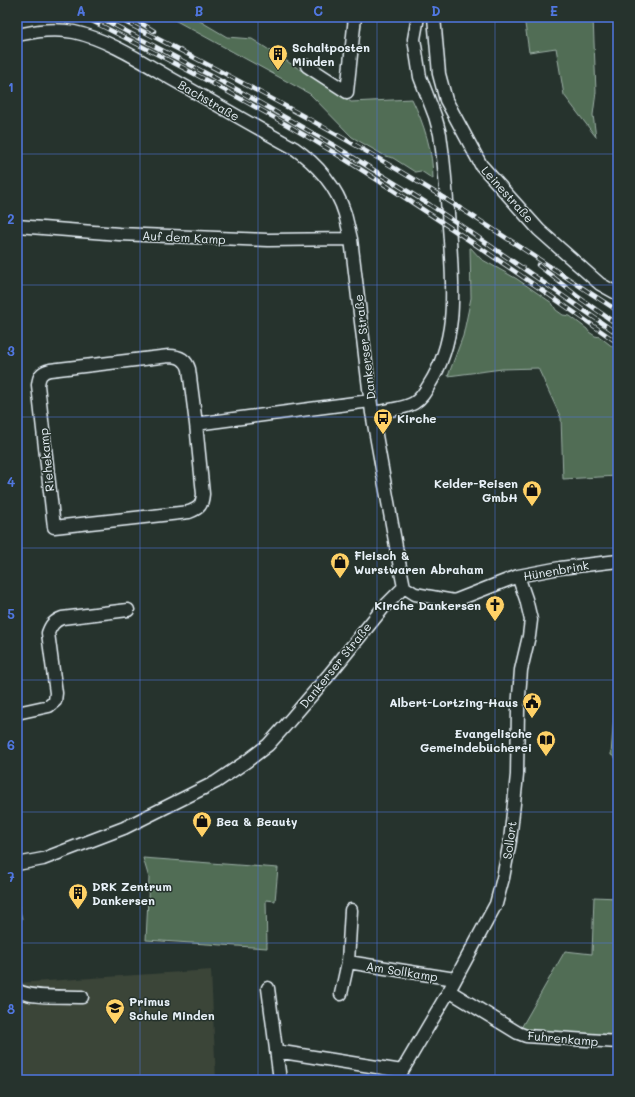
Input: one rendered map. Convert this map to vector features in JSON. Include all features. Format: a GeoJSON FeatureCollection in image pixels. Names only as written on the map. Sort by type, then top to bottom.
{"type":"FeatureCollection","features":[{"type":"Feature","properties":{"kind":"street"},"geometry":{"type":"LineString","coordinates":[[307,66],[347,92],[355,17]]}},
{"type":"Feature","properties":{"kind":"street"},"geometry":{"type":"LineString","coordinates":[[196,424],[371,407],[406,406],[414,403],[422,396],[434,377],[446,347],[451,328],[453,300],[444,157],[440,134],[420,77],[414,39],[418,17]]}},
{"type":"Feature","properties":{"kind":"street","name":"Leinestraße"},"geometry":{"type":"LineString","coordinates":[[434,17],[439,74],[446,100],[481,164],[539,230],[600,284],[618,294]]}},
{"type":"Feature","properties":{"kind":"street","name":"Bachstraße"},"geometry":{"type":"LineString","coordinates":[[17,35],[45,30],[74,32],[97,39],[144,63],[294,148],[307,157],[337,194],[345,213],[351,239]]}},
{"type":"Feature","properties":{"kind":"street","name":"Auf dem Kamp"},"geometry":{"type":"LineString","coordinates":[[17,226],[119,234],[268,240],[351,239]]}},
{"type":"Feature","properties":{"kind":"street","name":"Dankerser Straße"},"geometry":{"type":"LineString","coordinates":[[17,864],[43,859],[124,828],[216,782],[247,761],[268,745],[328,676],[382,608],[404,587],[371,407],[351,239]]}},
{"type":"Feature","properties":{"kind":"street","name":"Riehekamp"},"geometry":{"type":"LineString","coordinates":[[169,356],[183,358],[188,364],[189,369],[196,424],[203,494],[200,506],[195,510],[189,512],[54,527],[38,385],[40,374],[44,371],[169,356]]}},
{"type":"Feature","properties":{"kind":"street","name":"Hünenbrink"},"geometry":{"type":"LineString","coordinates":[[404,587],[415,594],[454,601],[518,576],[560,568],[618,561]]}},
{"type":"Feature","properties":{"kind":"street","name":"Sollort"},"geometry":{"type":"LineString","coordinates":[[400,1076],[449,991],[496,904],[503,878],[510,841],[517,774],[520,676],[531,620],[518,576]]}},
{"type":"Feature","properties":{"kind":"street"},"geometry":{"type":"LineString","coordinates":[[17,713],[49,706],[55,701],[56,693],[48,633],[50,626],[55,621],[62,618],[128,610]]}},
{"type":"Feature","properties":{"kind":"street"},"geometry":{"type":"LineString","coordinates":[[341,994],[348,962],[351,910]]}},
{"type":"Feature","properties":{"kind":"street","name":"Am Sollkamp"},"geometry":{"type":"LineString","coordinates":[[348,962],[455,979]]}},
{"type":"Feature","properties":{"kind":"street"},"geometry":{"type":"LineString","coordinates":[[268,988],[280,1080]]}},
{"type":"Feature","properties":{"kind":"street"},"geometry":{"type":"LineString","coordinates":[[17,990],[27,995],[36,996],[82,997]]}},
{"type":"Feature","properties":{"kind":"street","name":"Fuhrenkamp"},"geometry":{"type":"LineString","coordinates":[[449,991],[518,1033],[526,1036],[618,1042]]}},
{"type":"Feature","properties":{"kind":"street"},"geometry":{"type":"LineString","coordinates":[[276,1051],[400,1076]]}},
{"type":"Feature","properties":{"kind":"shaded area","name":"Primus Schule Minden"},"geometry":{"type":"Polygon","coordinates":[[[211,970],[216,1080],[18,1080],[17,983],[211,970]]]}},
{"type":"Feature","properties":{"kind":"green space"},"geometry":{"type":"Polygon","coordinates":[[[169,17],[193,17],[227,37],[252,39],[351,102],[412,99],[430,148],[433,179],[421,171],[415,172],[393,158],[385,156],[352,137],[310,94],[169,17]]]}},
{"type":"Feature","properties":{"kind":"green space"},"geometry":{"type":"Polygon","coordinates":[[[524,17],[593,17],[596,92],[593,115],[596,137],[564,95],[556,48],[529,52],[524,17]]]}},
{"type":"Feature","properties":{"kind":"green space"},"geometry":{"type":"Polygon","coordinates":[[[470,247],[481,259],[517,279],[552,303],[556,310],[563,315],[570,316],[589,332],[600,337],[618,351],[618,476],[563,479],[561,418],[538,368],[502,369],[448,376],[463,336],[471,298],[470,247]]]}},
{"type":"Feature","properties":{"kind":"green space"},"geometry":{"type":"Polygon","coordinates":[[[615,701],[618,701],[618,759],[611,755],[615,701]]]}},
{"type":"Feature","properties":{"kind":"green space"},"geometry":{"type":"Polygon","coordinates":[[[143,858],[278,868],[275,901],[266,900],[267,948],[146,940],[149,878],[143,858]]]}},
{"type":"Feature","properties":{"kind":"green space"},"geometry":{"type":"Polygon","coordinates":[[[594,897],[618,898],[618,1038],[532,1032],[521,1028],[565,951],[592,954],[594,897]]]}},
{"type":"Feature","properties":{"kind":"green space"},"geometry":{"type":"Polygon","coordinates":[[[17,899],[22,919],[17,925],[17,899]]]}},
{"type":"Feature","properties":{"kind":"railway"},"geometry":{"type":"LineString","coordinates":[[84,17],[210,82],[333,152],[477,245],[618,343]]}},
{"type":"Feature","properties":{"kind":"railway"},"geometry":{"type":"LineString","coordinates":[[99,17],[236,89],[335,146],[430,205],[618,334]]}},
{"type":"Feature","properties":{"kind":"railway"},"geometry":{"type":"LineString","coordinates":[[115,17],[268,96],[381,160],[469,213],[618,311]]}},
{"type":"Feature","properties":{"kind":"railway"},"geometry":{"type":"LineString","coordinates":[[131,17],[154,31]]}},
{"type":"Feature","properties":{"kind":"railway"},"geometry":{"type":"LineString","coordinates":[[538,265],[577,296],[618,325]]}},
{"type":"Feature","properties":{"kind":"place","name":"Schaltposten Minden"},"geometry":{"type":"Point","coordinates":[278,71]}},
{"type":"Feature","properties":{"kind":"place","name":"Kirche"},"geometry":{"type":"Point","coordinates":[383,435]}},
{"type":"Feature","properties":{"kind":"place","name":"Kelder-Reisen GmbH"},"geometry":{"type":"Point","coordinates":[532,507]}},
{"type":"Feature","properties":{"kind":"place","name":"Fleisch & Wurstwaren Abraham"},"geometry":{"type":"Point","coordinates":[340,579]}},
{"type":"Feature","properties":{"kind":"place","name":"Kirche Dankersen"},"geometry":{"type":"Point","coordinates":[495,622]}},
{"type":"Feature","properties":{"kind":"place","name":"Albert-Lortzing-Haus"},"geometry":{"type":"Point","coordinates":[532,719]}},
{"type":"Feature","properties":{"kind":"place","name":"Evangelische Gemeindebücherei"},"geometry":{"type":"Point","coordinates":[546,757]}},
{"type":"Feature","properties":{"kind":"place","name":"Bea & Beauty"},"geometry":{"type":"Point","coordinates":[202,838]}},
{"type":"Feature","properties":{"kind":"place","name":"DRK Zentrum Dankersen"},"geometry":{"type":"Point","coordinates":[78,910]}},
{"type":"Feature","properties":{"kind":"place","name":"Primus Schule Minden"},"geometry":{"type":"Point","coordinates":[115,1025]}}]}
